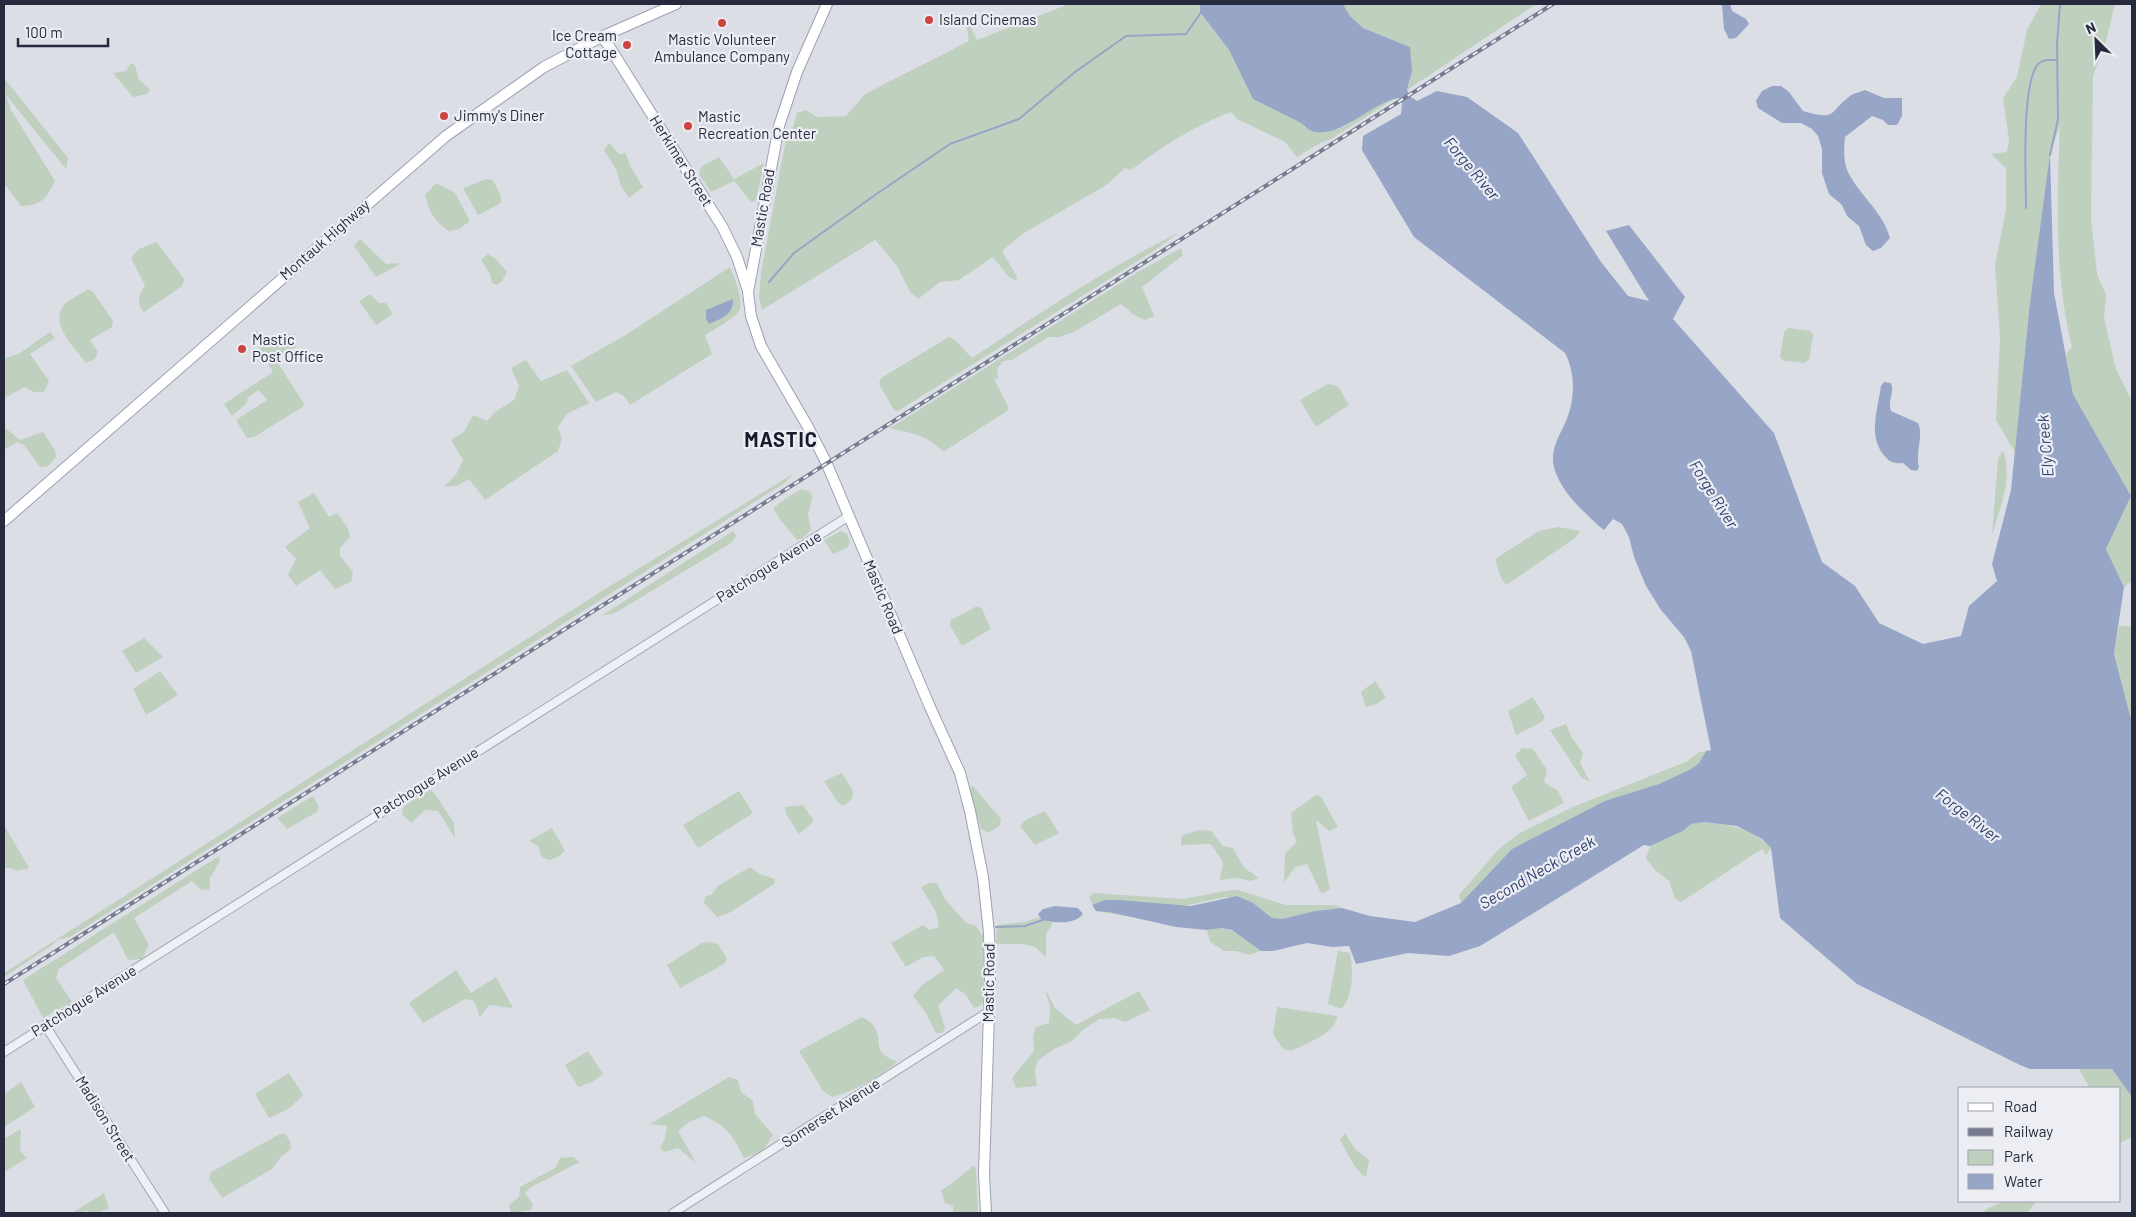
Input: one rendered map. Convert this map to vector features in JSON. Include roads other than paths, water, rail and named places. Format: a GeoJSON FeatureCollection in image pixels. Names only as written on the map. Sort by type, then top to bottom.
{"type":"FeatureCollection","features":[{"type":"Feature","properties":{"kind":"main road","name":"Montauk Highway"},"geometry":{"type":"LineString","coordinates":[[4,521],[446,136],[544,67],[601,37],[676,4]]}},
{"type":"Feature","properties":{"kind":"main road","name":"Mastic Road"},"geometry":{"type":"LineString","coordinates":[[827,4],[797,72],[779,126],[748,292],[751,316],[761,346],[812,433],[960,773],[977,843],[988,923],[990,980],[984,1174],[986,1213]]}},
{"type":"Feature","properties":{"kind":"main road","name":"Herkimer Street"},"geometry":{"type":"LineString","coordinates":[[601,37],[607,43],[723,228],[737,257],[748,292]]}},
{"type":"Feature","properties":{"kind":"street","name":"Patchogue Avenue"},"geometry":{"type":"LineString","coordinates":[[4,1052],[849,516]]}},
{"type":"Feature","properties":{"kind":"street","name":"Somerset Avenue"},"geometry":{"type":"LineString","coordinates":[[673,1213],[988,1012]]}},
{"type":"Feature","properties":{"kind":"street","name":"Madison Street"},"geometry":{"type":"LineString","coordinates":[[45,1025],[165,1213]]}},
{"type":"Feature","properties":{"kind":"water","name":"Forge River"},"geometry":{"type":"Polygon","coordinates":[[[1200,4],[1343,4],[1350,16],[1363,28],[1410,47],[1412,71],[1407,90],[1411,97],[1417,101],[1437,91],[1467,97],[1518,133],[1601,262],[1628,296],[1649,301],[1606,231],[1629,225],[1685,297],[1673,319],[1774,433],[1822,562],[1855,586],[1879,623],[1923,644],[1961,636],[1969,606],[1997,581],[1992,564],[2011,490],[2030,302],[2050,154],[2054,293],[2073,394],[2131,496],[2106,549],[2124,587],[2114,654],[2132,723],[2132,1097],[2112,1069],[2030,1069],[1857,984],[1780,918],[1771,848],[1762,839],[1737,826],[1704,822],[1691,824],[1683,831],[1650,846],[1644,845],[1480,946],[1449,956],[1408,953],[1356,964],[1349,946],[1332,947],[1307,943],[1273,951],[1261,951],[1232,930],[1176,927],[1109,912],[1096,911],[1092,905],[1105,900],[1191,906],[1237,896],[1253,903],[1272,918],[1282,919],[1315,911],[1342,908],[1370,916],[1415,922],[1461,903],[1512,849],[1605,801],[1659,784],[1691,769],[1699,763],[1706,751],[1711,750],[1691,651],[1684,637],[1661,610],[1646,586],[1634,557],[1629,537],[1622,524],[1613,519],[1604,530],[1600,527],[1568,495],[1555,471],[1553,463],[1554,449],[1568,416],[1573,392],[1571,368],[1565,353],[1414,237],[1362,150],[1363,136],[1401,114],[1402,103],[1399,98],[1387,101],[1336,129],[1323,132],[1312,131],[1301,123],[1253,99],[1229,50],[1200,12],[1200,4]]]}},
{"type":"Feature","properties":{"kind":"water"},"geometry":{"type":"Polygon","coordinates":[[[1722,4],[1730,4],[1732,11],[1746,19],[1749,24],[1736,38],[1729,39],[1724,29],[1722,4]]]}},
{"type":"Feature","properties":{"kind":"water"},"geometry":{"type":"Polygon","coordinates":[[[1772,86],[1781,86],[1789,92],[1803,111],[1822,115],[1831,114],[1850,96],[1865,90],[1884,98],[1902,98],[1902,116],[1897,125],[1888,125],[1883,120],[1872,116],[1845,137],[1846,168],[1853,181],[1877,212],[1890,238],[1881,248],[1873,251],[1866,245],[1859,226],[1847,216],[1842,205],[1829,194],[1822,173],[1822,149],[1818,136],[1812,129],[1801,123],[1782,123],[1758,108],[1756,101],[1762,91],[1772,86]]]}},
{"type":"Feature","properties":{"kind":"water"},"geometry":{"type":"Polygon","coordinates":[[[733,299],[729,312],[722,318],[709,324],[706,319],[706,310],[733,299]]]}},
{"type":"Feature","properties":{"kind":"water"},"geometry":{"type":"Polygon","coordinates":[[[1884,382],[1891,383],[1892,387],[1891,411],[1918,423],[1920,428],[1919,467],[1917,471],[1911,470],[1903,463],[1890,461],[1878,447],[1875,421],[1881,386],[1884,382]]]}},
{"type":"Feature","properties":{"kind":"water"},"geometry":{"type":"Polygon","coordinates":[[[1055,906],[1078,908],[1083,914],[1070,922],[1042,920],[1038,914],[1043,909],[1055,906]]]}},
{"type":"Feature","properties":{"kind":"waterway","name":"Ely Creek"},"geometry":{"type":"LineString","coordinates":[[2050,155],[2058,119],[2057,44],[2060,4]]}},
{"type":"Feature","properties":{"kind":"waterway"},"geometry":{"type":"LineString","coordinates":[[769,282],[794,253],[950,144],[1019,119],[1075,72],[1126,36],[1186,34],[1202,11]]}},
{"type":"Feature","properties":{"kind":"waterway"},"geometry":{"type":"LineString","coordinates":[[2026,208],[2025,155],[2029,91],[2038,64],[2044,61],[2056,60]]}},
{"type":"Feature","properties":{"kind":"waterway","name":"Second Neck Creek"},"geometry":{"type":"LineString","coordinates":[[996,927],[1025,926],[1043,920]]}},
{"type":"Feature","properties":{"kind":"railway"},"geometry":{"type":"LineString","coordinates":[[4,984],[1553,4]]}},
{"type":"Feature","properties":{"kind":"place","name":"Island Cinemas"},"geometry":{"type":"Point","coordinates":[929,20]}},
{"type":"Feature","properties":{"kind":"place","name":"Mastic Volunteer Ambulance Company"},"geometry":{"type":"Point","coordinates":[722,23]}},
{"type":"Feature","properties":{"kind":"place","name":"Ice Cream Cottage"},"geometry":{"type":"Point","coordinates":[627,45]}},
{"type":"Feature","properties":{"kind":"place","name":"Jimmy's Diner"},"geometry":{"type":"Point","coordinates":[444,116]}},
{"type":"Feature","properties":{"kind":"place","name":"Mastic Recreation Center"},"geometry":{"type":"Point","coordinates":[688,126]}},
{"type":"Feature","properties":{"kind":"place","name":"Mastic Post Office"},"geometry":{"type":"Point","coordinates":[242,349]}},
{"type":"Feature","properties":{"kind":"district","name":"MASTIC"},"geometry":{"type":"Point","coordinates":[781,440]}}]}
